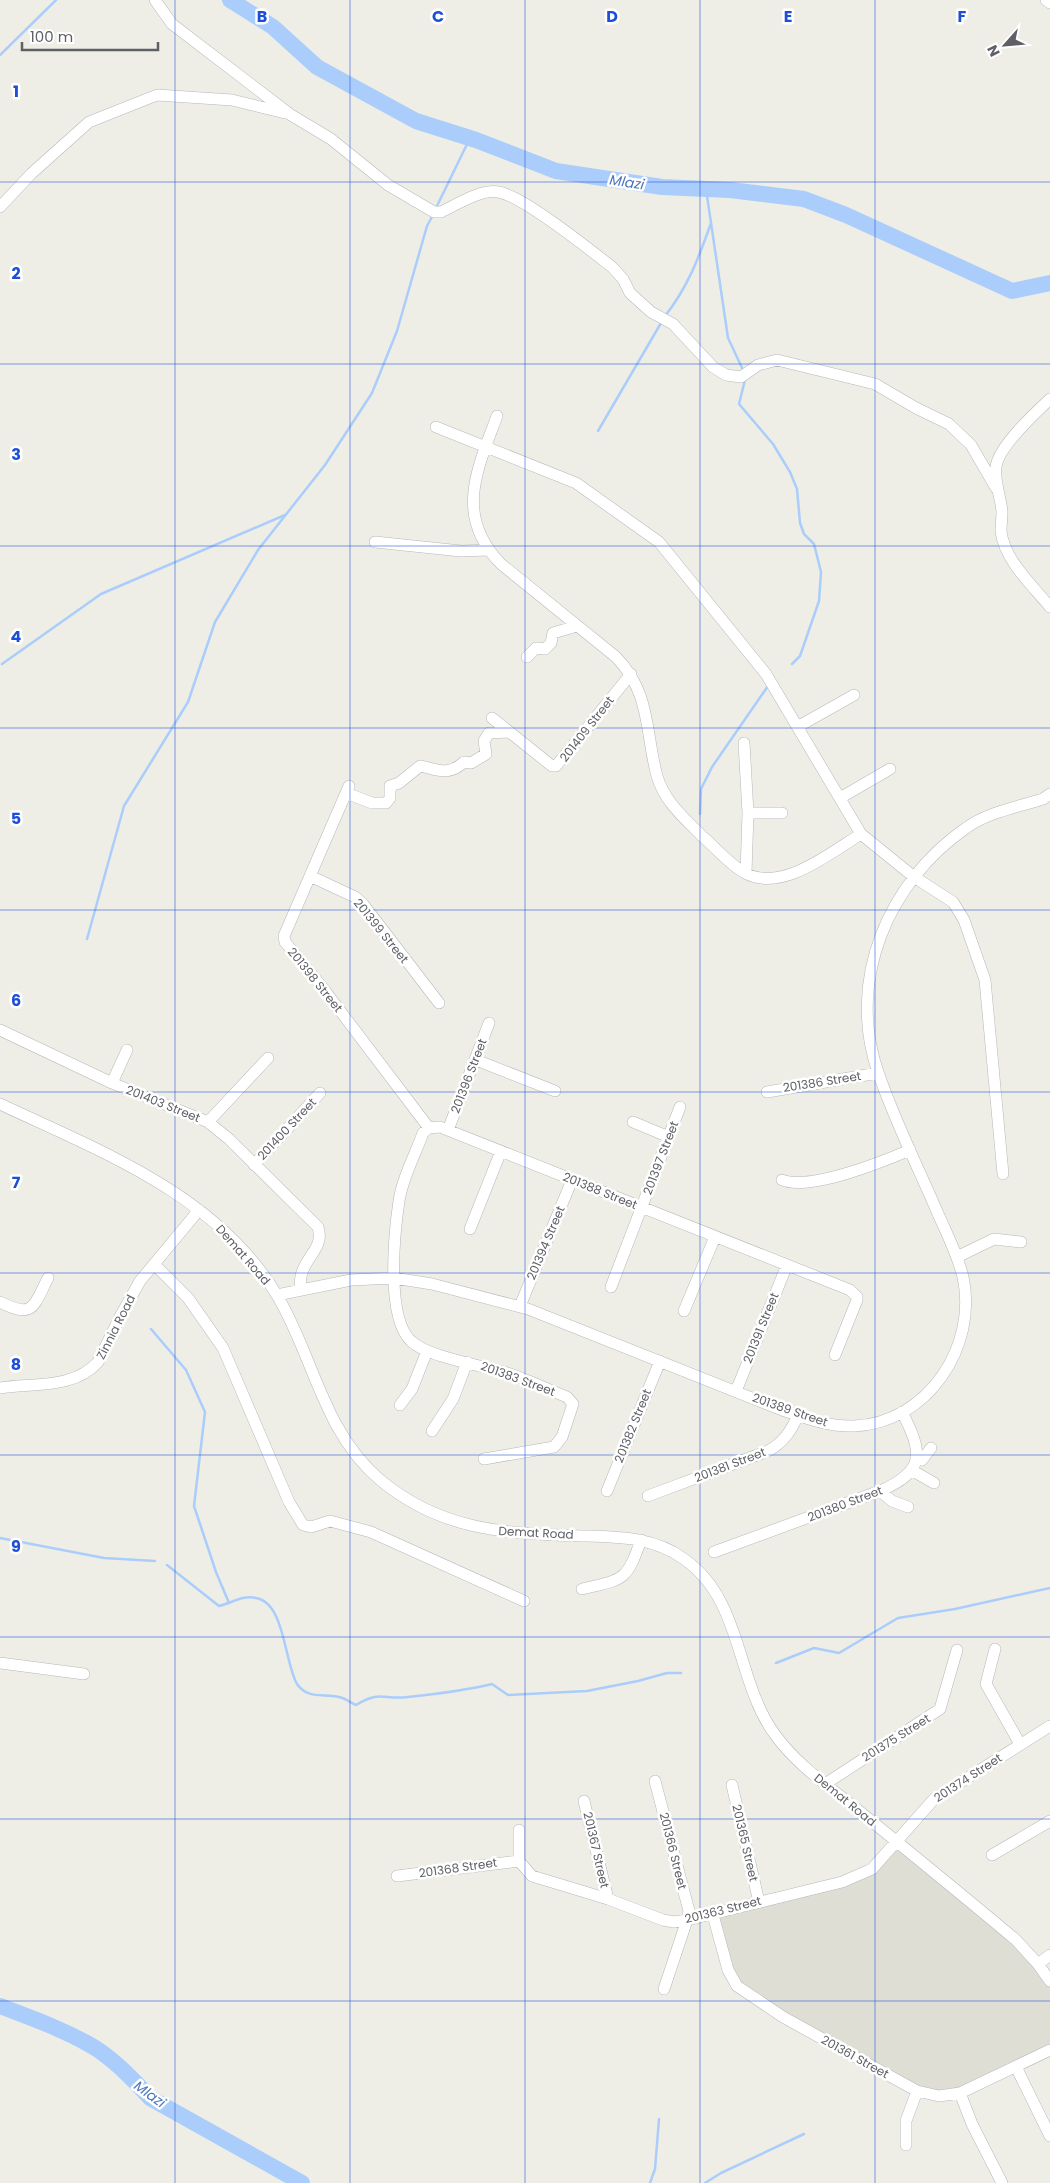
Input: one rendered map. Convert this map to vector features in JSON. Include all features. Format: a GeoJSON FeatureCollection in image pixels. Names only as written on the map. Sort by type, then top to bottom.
{"type":"FeatureCollection","features":[{"type":"Feature","properties":{"kind":"street"},"geometry":{"type":"LineString","coordinates":[[155,0],[172,24],[291,115],[331,139],[388,185],[434,212],[441,212],[482,193],[498,192],[518,200],[612,267],[623,279],[630,293],[651,312],[674,324],[713,367],[726,375],[741,377],[758,365],[777,360],[875,384],[916,408],[949,424],[971,445],[996,488]]}},
{"type":"Feature","properties":{"kind":"street"},"geometry":{"type":"LineString","coordinates":[[1046,0],[1050,4]]}},
{"type":"Feature","properties":{"kind":"street"},"geometry":{"type":"LineString","coordinates":[[0,207],[32,173],[89,122],[157,95],[232,100],[291,115]]}},
{"type":"Feature","properties":{"kind":"street"},"geometry":{"type":"LineString","coordinates":[[1050,399],[1010,441],[1000,455],[996,468],[996,488],[1002,512],[1001,532],[1005,547],[1014,563],[1050,607]]}},
{"type":"Feature","properties":{"kind":"street"},"geometry":{"type":"LineString","coordinates":[[497,416],[485,448],[473,493],[472,502],[475,524],[488,550],[501,564],[616,657],[631,674],[642,696],[658,777],[663,791],[680,814],[733,865],[746,874],[766,879],[787,876],[861,834]]}},
{"type":"Feature","properties":{"kind":"street"},"geometry":{"type":"LineString","coordinates":[[436,427],[576,483],[659,542],[766,674],[861,834],[914,877],[953,902],[964,920],[983,972],[996,1077],[1003,1174]]}},
{"type":"Feature","properties":{"kind":"street"},"geometry":{"type":"LineString","coordinates":[[375,542],[461,551],[488,550]]}},
{"type":"Feature","properties":{"kind":"street"},"geometry":{"type":"LineString","coordinates":[[527,657],[536,648],[545,648],[551,643],[553,633],[577,626]]}},
{"type":"Feature","properties":{"kind":"street","name":"201409 Street"},"geometry":{"type":"LineString","coordinates":[[492,718],[552,766],[556,766],[631,674]]}},
{"type":"Feature","properties":{"kind":"street"},"geometry":{"type":"LineString","coordinates":[[798,726],[854,694]]}},
{"type":"Feature","properties":{"kind":"street","name":"201398 Street"},"geometry":{"type":"LineString","coordinates":[[429,1128],[319,983],[285,942],[284,936],[347,790],[372,803],[386,803],[390,798],[390,786],[399,784],[420,766],[435,772],[457,768],[464,762],[471,762],[486,754],[484,741],[489,733],[509,732]]}},
{"type":"Feature","properties":{"kind":"street"},"geometry":{"type":"LineString","coordinates":[[744,743],[748,813],[746,874]]}},
{"type":"Feature","properties":{"kind":"street"},"geometry":{"type":"LineString","coordinates":[[840,798],[890,769]]}},
{"type":"Feature","properties":{"kind":"street","name":"201389 Street"},"geometry":{"type":"LineString","coordinates":[[277,1295],[337,1281],[394,1278],[432,1284],[520,1306],[798,1416],[825,1424],[855,1426],[884,1420],[902,1412],[932,1389],[954,1358],[965,1327],[966,1294],[956,1256],[878,1073],[869,1035],[867,1014],[870,972],[880,934],[890,912],[914,877],[930,858],[966,828],[983,819],[1043,799],[1050,794]]}},
{"type":"Feature","properties":{"kind":"street"},"geometry":{"type":"LineString","coordinates":[[748,813],[782,813]]}},
{"type":"Feature","properties":{"kind":"street","name":"201399 Street"},"geometry":{"type":"LineString","coordinates":[[310,876],[355,897],[363,904],[439,1003]]}},
{"type":"Feature","properties":{"kind":"street","name":"201396 Street"},"geometry":{"type":"LineString","coordinates":[[448,1130],[489,1022]]}},
{"type":"Feature","properties":{"kind":"street","name":"201403 Street"},"geometry":{"type":"LineString","coordinates":[[0,1030],[112,1083],[208,1122],[318,1227],[320,1239],[313,1255],[303,1269],[300,1289]]}},
{"type":"Feature","properties":{"kind":"street"},"geometry":{"type":"LineString","coordinates":[[112,1083],[127,1050]]}},
{"type":"Feature","properties":{"kind":"street"},"geometry":{"type":"LineString","coordinates":[[208,1122],[268,1058]]}},
{"type":"Feature","properties":{"kind":"street"},"geometry":{"type":"LineString","coordinates":[[476,1060],[555,1091]]}},
{"type":"Feature","properties":{"kind":"street","name":"201386 Street"},"geometry":{"type":"LineString","coordinates":[[767,1092],[878,1073]]}},
{"type":"Feature","properties":{"kind":"street","name":"201400 Street"},"geometry":{"type":"LineString","coordinates":[[254,1165],[320,1093]]}},
{"type":"Feature","properties":{"kind":"street","name":"Demat Road"},"geometry":{"type":"LineString","coordinates":[[0,1104],[139,1171],[180,1195],[238,1245],[277,1295],[333,1422],[359,1460],[401,1496],[427,1511],[482,1529],[641,1540],[676,1554],[687,1561],[710,1583],[728,1617],[754,1694],[765,1719],[788,1751],[824,1784],[1010,1935],[1038,1964],[1050,1980]]}},
{"type":"Feature","properties":{"kind":"street","name":"201397 Street"},"geometry":{"type":"LineString","coordinates":[[611,1287],[643,1208],[680,1107]]}},
{"type":"Feature","properties":{"kind":"street"},"geometry":{"type":"LineString","coordinates":[[633,1122],[669,1137]]}},
{"type":"Feature","properties":{"kind":"street","name":"201388 Street"},"geometry":{"type":"LineString","coordinates":[[429,1128],[440,1127],[448,1130],[850,1290],[857,1297],[835,1355]]}},
{"type":"Feature","properties":{"kind":"street"},"geometry":{"type":"LineString","coordinates":[[394,1278],[399,1200],[423,1133],[429,1128]]}},
{"type":"Feature","properties":{"kind":"street"},"geometry":{"type":"LineString","coordinates":[[782,1180],[796,1184],[864,1169],[910,1150]]}},
{"type":"Feature","properties":{"kind":"street"},"geometry":{"type":"LineString","coordinates":[[470,1229],[501,1151]]}},
{"type":"Feature","properties":{"kind":"street","name":"201394 Street"},"geometry":{"type":"LineString","coordinates":[[520,1306],[572,1180]]}},
{"type":"Feature","properties":{"kind":"street","name":"Zinnia Road"},"geometry":{"type":"LineString","coordinates":[[0,1388],[58,1382],[79,1376],[92,1369],[98,1362],[129,1300],[154,1264],[199,1210]]}},
{"type":"Feature","properties":{"kind":"street"},"geometry":{"type":"LineString","coordinates":[[684,1311],[715,1237]]}},
{"type":"Feature","properties":{"kind":"street"},"geometry":{"type":"LineString","coordinates":[[956,1256],[994,1239],[1021,1242]]}},
{"type":"Feature","properties":{"kind":"street"},"geometry":{"type":"LineString","coordinates":[[154,1264],[188,1298],[223,1348],[289,1502],[303,1526],[311,1527],[330,1522],[371,1532],[524,1601]]}},
{"type":"Feature","properties":{"kind":"street","name":"201391 Street"},"geometry":{"type":"LineString","coordinates":[[736,1391],[787,1265]]}},
{"type":"Feature","properties":{"kind":"street"},"geometry":{"type":"LineString","coordinates":[[0,1302],[16,1310],[29,1310],[35,1304],[48,1278]]}},
{"type":"Feature","properties":{"kind":"street","name":"201383 Street"},"geometry":{"type":"LineString","coordinates":[[394,1278],[399,1321],[411,1342],[427,1351],[508,1374],[567,1397],[573,1404],[562,1437],[554,1447],[484,1459]]}},
{"type":"Feature","properties":{"kind":"street"},"geometry":{"type":"LineString","coordinates":[[400,1405],[412,1389],[427,1351]]}},
{"type":"Feature","properties":{"kind":"street","name":"201382 Street"},"geometry":{"type":"LineString","coordinates":[[607,1491],[660,1361]]}},
{"type":"Feature","properties":{"kind":"street"},"geometry":{"type":"LineString","coordinates":[[432,1431],[453,1399],[467,1362]]}},
{"type":"Feature","properties":{"kind":"street"},"geometry":{"type":"LineString","coordinates":[[902,1412],[911,1429],[916,1457],[913,1471],[934,1482]]}},
{"type":"Feature","properties":{"kind":"street","name":"201381 Street"},"geometry":{"type":"LineString","coordinates":[[648,1496],[768,1451],[788,1436],[798,1416]]}},
{"type":"Feature","properties":{"kind":"street"},"geometry":{"type":"LineString","coordinates":[[916,1457],[922,1460],[932,1448]]}},
{"type":"Feature","properties":{"kind":"street","name":"201380 Street"},"geometry":{"type":"LineString","coordinates":[[714,1552],[880,1491],[897,1484],[913,1471]]}},
{"type":"Feature","properties":{"kind":"street"},"geometry":{"type":"LineString","coordinates":[[880,1491],[892,1501],[908,1507]]}},
{"type":"Feature","properties":{"kind":"street"},"geometry":{"type":"LineString","coordinates":[[582,1589],[617,1581],[624,1576],[632,1566],[641,1540]]}},
{"type":"Feature","properties":{"kind":"street"},"geometry":{"type":"LineString","coordinates":[[995,1649],[986,1684],[1020,1744]]}},
{"type":"Feature","properties":{"kind":"street","name":"201375 Street"},"geometry":{"type":"LineString","coordinates":[[824,1784],[940,1709],[957,1650]]}},
{"type":"Feature","properties":{"kind":"street"},"geometry":{"type":"LineString","coordinates":[[0,1663],[84,1674]]}},
{"type":"Feature","properties":{"kind":"street","name":"201374 Street"},"geometry":{"type":"LineString","coordinates":[[897,1842],[934,1800],[1050,1726]]}},
{"type":"Feature","properties":{"kind":"street","name":"201366 Street"},"geometry":{"type":"LineString","coordinates":[[655,1781],[688,1911],[687,1920]]}},
{"type":"Feature","properties":{"kind":"street","name":"201365 Street"},"geometry":{"type":"LineString","coordinates":[[732,1785],[759,1902]]}},
{"type":"Feature","properties":{"kind":"street","name":"201367 Street"},"geometry":{"type":"LineString","coordinates":[[584,1801],[608,1899]]}},
{"type":"Feature","properties":{"kind":"street"},"geometry":{"type":"LineString","coordinates":[[992,1855],[1050,1821]]}},
{"type":"Feature","properties":{"kind":"street"},"geometry":{"type":"LineString","coordinates":[[519,1830],[519,1861]]}},
{"type":"Feature","properties":{"kind":"street","name":"201363 Street"},"geometry":{"type":"LineString","coordinates":[[519,1861],[532,1876],[608,1899],[674,1922],[855,1878],[872,1869],[897,1842]]}},
{"type":"Feature","properties":{"kind":"street","name":"201368 Street"},"geometry":{"type":"LineString","coordinates":[[398,1876],[519,1861]]}},
{"type":"Feature","properties":{"kind":"street","name":"201361 Street"},"geometry":{"type":"LineString","coordinates":[[713,1914],[728,1970],[737,1986],[783,2017],[917,2091],[939,2096],[960,2093],[1050,2050]]}},
{"type":"Feature","properties":{"kind":"street"},"geometry":{"type":"LineString","coordinates":[[664,1989],[687,1920]]}},
{"type":"Feature","properties":{"kind":"street"},"geometry":{"type":"LineString","coordinates":[[1038,1964],[1050,1955]]}},
{"type":"Feature","properties":{"kind":"street"},"geometry":{"type":"LineString","coordinates":[[1016,2067],[1050,2136]]}},
{"type":"Feature","properties":{"kind":"street"},"geometry":{"type":"LineString","coordinates":[[906,2145],[906,2121],[917,2091]]}},
{"type":"Feature","properties":{"kind":"street"},"geometry":{"type":"LineString","coordinates":[[960,2093],[972,2124],[1002,2183]]}},
{"type":"Feature","properties":{"kind":"shaded area"},"geometry":{"type":"Polygon","coordinates":[[[897,1843],[976,1907],[1050,1981],[1050,2049],[960,2093],[918,2091],[737,1986],[713,1915],[855,1878],[897,1843]]]}},
{"type":"Feature","properties":{"kind":"waterway"},"geometry":{"type":"LineString","coordinates":[[0,55],[56,0]]}},
{"type":"Feature","properties":{"kind":"waterway","name":"Mlazi"},"geometry":{"type":"LineString","coordinates":[[230,0],[273,27],[317,67],[416,121],[476,140],[556,171],[662,187],[730,190],[804,199],[846,215],[1012,291],[1050,283]]}},
{"type":"Feature","properties":{"kind":"waterway"},"geometry":{"type":"LineString","coordinates":[[436,208],[470,138]]}},
{"type":"Feature","properties":{"kind":"waterway"},"geometry":{"type":"LineString","coordinates":[[706,189],[728,338],[744,372]]}},
{"type":"Feature","properties":{"kind":"waterway"},"geometry":{"type":"LineString","coordinates":[[87,939],[124,806],[188,702],[215,622],[258,550],[325,465],[372,393],[397,331],[427,226],[433,215]]}},
{"type":"Feature","properties":{"kind":"waterway"},"geometry":{"type":"LineString","coordinates":[[665,316],[686,283],[711,223]]}},
{"type":"Feature","properties":{"kind":"waterway"},"geometry":{"type":"LineString","coordinates":[[598,431],[661,323]]}},
{"type":"Feature","properties":{"kind":"waterway"},"geometry":{"type":"LineString","coordinates":[[745,380],[739,404],[773,444],[790,472],[797,489],[800,523],[804,534],[814,544],[821,572],[819,601],[800,656],[792,664]]}},
{"type":"Feature","properties":{"kind":"waterway"},"geometry":{"type":"LineString","coordinates":[[2,664],[101,594],[285,515]]}},
{"type":"Feature","properties":{"kind":"waterway"},"geometry":{"type":"LineString","coordinates":[[700,814],[701,789],[712,767],[768,686]]}},
{"type":"Feature","properties":{"kind":"waterway"},"geometry":{"type":"LineString","coordinates":[[151,1329],[186,1370],[205,1412],[194,1506],[216,1572],[229,1603]]}},
{"type":"Feature","properties":{"kind":"waterway"},"geometry":{"type":"LineString","coordinates":[[0,1538],[104,1558],[155,1561]]}},
{"type":"Feature","properties":{"kind":"waterway"},"geometry":{"type":"LineString","coordinates":[[167,1565],[219,1606],[251,1597],[266,1602],[273,1610],[278,1621],[293,1674],[301,1689],[311,1694],[341,1698],[356,1705],[364,1700],[382,1696],[400,1698],[492,1684],[508,1695],[587,1691],[667,1673],[681,1673]]}},
{"type":"Feature","properties":{"kind":"waterway"},"geometry":{"type":"LineString","coordinates":[[776,1663],[814,1648],[839,1653],[898,1618],[955,1609],[1050,1588]]}},
{"type":"Feature","properties":{"kind":"waterway","name":"Mlazi"},"geometry":{"type":"LineString","coordinates":[[0,2006],[35,2019],[92,2046],[116,2063],[150,2098],[302,2183]]}},
{"type":"Feature","properties":{"kind":"waterway"},"geometry":{"type":"LineString","coordinates":[[650,2183],[655,2169],[659,2119]]}},
{"type":"Feature","properties":{"kind":"waterway"},"geometry":{"type":"LineString","coordinates":[[705,2183],[721,2173],[804,2134]]}}]}
